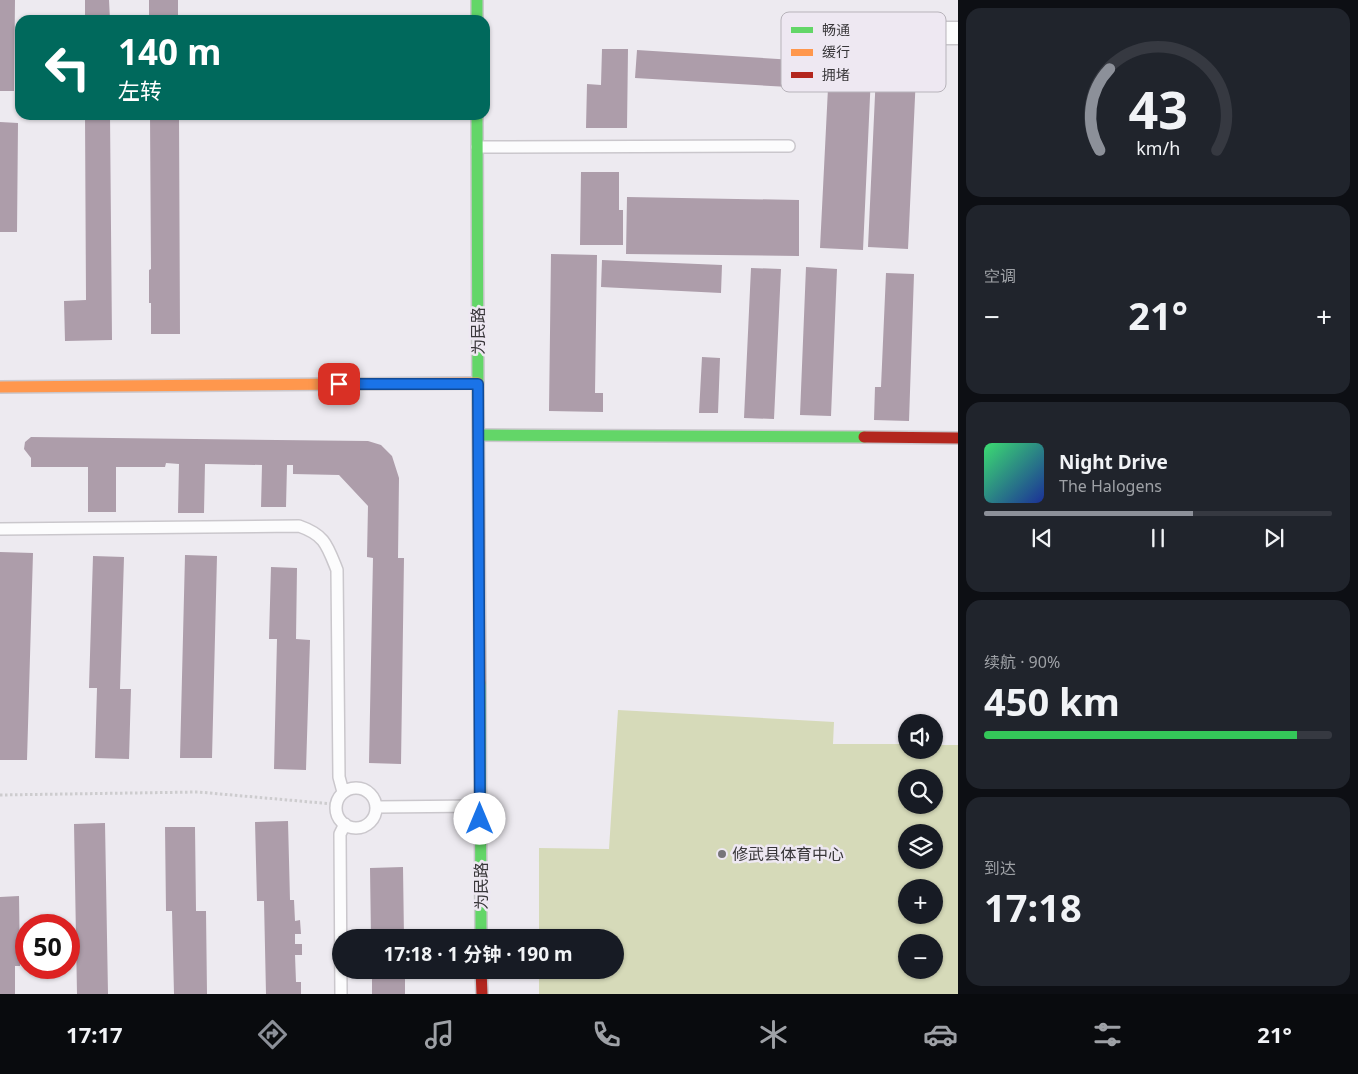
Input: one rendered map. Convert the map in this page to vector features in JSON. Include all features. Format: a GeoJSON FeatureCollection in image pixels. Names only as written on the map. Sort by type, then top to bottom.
{"type":"FeatureCollection","features":[{"type":"Feature","properties":{"kind":"street"},"geometry":{"type":"LineString","coordinates":[[476,0],[477,15]]}},
{"type":"Feature","properties":{"kind":"street","name":"为民路"},"geometry":{"type":"LineString","coordinates":[[477,120],[481,929]]}},
{"type":"Feature","properties":{"kind":"street"},"geometry":{"type":"LineString","coordinates":[[0,387],[478,384]]}},
{"type":"Feature","properties":{"kind":"street"},"geometry":{"type":"LineString","coordinates":[[479,435],[958,438]]}},
{"type":"Feature","properties":{"kind":"street"},"geometry":{"type":"LineString","coordinates":[[481,979],[482,994]]}},
{"type":"Feature","properties":{"kind":"lane"},"geometry":{"type":"LineString","coordinates":[[477,147],[789,146]]}},
{"type":"Feature","properties":{"kind":"lane"},"geometry":{"type":"LineString","coordinates":[[0,529],[299,526],[315,532],[326,543],[337,570],[339,777],[343,792]]}},
{"type":"Feature","properties":{"kind":"lane"},"geometry":{"type":"LineString","coordinates":[[349,789],[364,789],[375,799],[377,807],[372,821],[366,827],[357,829],[345,824],[337,814],[336,805],[343,792],[349,789]]}},
{"type":"Feature","properties":{"kind":"lane"},"geometry":{"type":"LineString","coordinates":[[377,807],[481,806]]}},
{"type":"Feature","properties":{"kind":"lane"},"geometry":{"type":"LineString","coordinates":[[341,994],[340,834],[345,824]]}},
{"type":"Feature","properties":{"kind":"path"},"geometry":{"type":"LineString","coordinates":[[0,795],[198,792],[336,805]]}},
{"type":"Feature","properties":{"kind":"green space","name":"修武县体育中心"},"geometry":{"type":"Polygon","coordinates":[[[618,710],[834,722],[833,744],[898,744],[898,759],[943,759],[943,745],[958,745],[958,994],[539,994],[539,979],[624,979],[624,929],[539,929],[539,848],[609,849],[618,710]]]}},
{"type":"Feature","properties":{"kind":"building"},"geometry":{"type":"Polygon","coordinates":[[[0,0],[15,0],[14,91],[0,91],[0,0]]]}},
{"type":"Feature","properties":{"kind":"building"},"geometry":{"type":"Polygon","coordinates":[[[85,0],[109,0],[110,15],[85,15],[85,0]]]}},
{"type":"Feature","properties":{"kind":"building"},"geometry":{"type":"Polygon","coordinates":[[[149,0],[178,0],[178,15],[149,15],[149,0]]]}},
{"type":"Feature","properties":{"kind":"building"},"geometry":{"type":"Polygon","coordinates":[[[602,49],[628,49],[627,128],[586,128],[587,84],[601,85],[602,49]]]}},
{"type":"Feature","properties":{"kind":"building"},"geometry":{"type":"Polygon","coordinates":[[[637,50],[781,59],[781,86],[635,78],[637,50]]]}},
{"type":"Feature","properties":{"kind":"building"},"geometry":{"type":"Polygon","coordinates":[[[828,92],[870,92],[863,250],[820,248],[828,92]]]}},
{"type":"Feature","properties":{"kind":"building"},"geometry":{"type":"Polygon","coordinates":[[[875,92],[915,92],[908,249],[868,247],[875,92]]]}},
{"type":"Feature","properties":{"kind":"building"},"geometry":{"type":"Polygon","coordinates":[[[85,120],[110,120],[112,340],[65,341],[64,301],[86,300],[85,120]]]}},
{"type":"Feature","properties":{"kind":"building"},"geometry":{"type":"Polygon","coordinates":[[[150,120],[179,120],[180,334],[151,334],[149,270],[151,269],[150,120]]]}},
{"type":"Feature","properties":{"kind":"building"},"geometry":{"type":"Polygon","coordinates":[[[0,122],[18,123],[17,232],[0,232],[0,122]]]}},
{"type":"Feature","properties":{"kind":"building"},"geometry":{"type":"Polygon","coordinates":[[[581,172],[619,172],[619,210],[623,210],[623,245],[580,245],[581,172]]]}},
{"type":"Feature","properties":{"kind":"building"},"geometry":{"type":"Polygon","coordinates":[[[627,197],[799,200],[799,256],[626,254],[627,197]]]}},
{"type":"Feature","properties":{"kind":"building"},"geometry":{"type":"Polygon","coordinates":[[[551,254],[597,255],[595,393],[603,393],[603,412],[549,411],[551,254]]]}},
{"type":"Feature","properties":{"kind":"building"},"geometry":{"type":"Polygon","coordinates":[[[602,260],[722,265],[721,293],[601,287],[602,260]]]}},
{"type":"Feature","properties":{"kind":"building"},"geometry":{"type":"Polygon","coordinates":[[[806,267],[837,269],[831,416],[800,415],[806,267]]]}},
{"type":"Feature","properties":{"kind":"building"},"geometry":{"type":"Polygon","coordinates":[[[751,268],[781,269],[774,419],[744,418],[751,268]]]}},
{"type":"Feature","properties":{"kind":"building"},"geometry":{"type":"Polygon","coordinates":[[[886,273],[914,274],[909,421],[874,420],[875,387],[881,387],[886,273]]]}},
{"type":"Feature","properties":{"kind":"building"},"geometry":{"type":"Polygon","coordinates":[[[702,357],[720,358],[718,413],[699,413],[702,357]]]}},
{"type":"Feature","properties":{"kind":"building"},"geometry":{"type":"Polygon","coordinates":[[[31,437],[368,441],[381,445],[392,456],[399,478],[398,558],[404,558],[401,764],[369,763],[373,558],[367,557],[368,506],[339,475],[293,474],[293,465],[287,465],[286,507],[261,507],[262,465],[205,464],[204,513],[178,513],[179,464],[166,463],[165,467],[116,467],[116,512],[88,512],[88,467],[31,467],[31,458],[24,449],[25,442],[31,437]]]}},
{"type":"Feature","properties":{"kind":"building"},"geometry":{"type":"Polygon","coordinates":[[[0,552],[33,553],[27,760],[0,760],[0,552]]]}},
{"type":"Feature","properties":{"kind":"building"},"geometry":{"type":"Polygon","coordinates":[[[185,555],[217,556],[212,758],[180,758],[185,555]]]}},
{"type":"Feature","properties":{"kind":"building"},"geometry":{"type":"Polygon","coordinates":[[[93,556],[124,557],[120,689],[131,689],[129,759],[95,758],[97,688],[89,688],[93,556]]]}},
{"type":"Feature","properties":{"kind":"building"},"geometry":{"type":"Polygon","coordinates":[[[271,567],[297,568],[296,639],[310,640],[306,770],[274,769],[277,639],[269,639],[271,567]]]}},
{"type":"Feature","properties":{"kind":"building"},"geometry":{"type":"Polygon","coordinates":[[[288,821],[290,900],[294,900],[295,921],[300,920],[301,934],[295,934],[295,944],[302,944],[302,955],[295,955],[296,982],[301,982],[301,994],[266,994],[264,901],[257,901],[255,822],[288,821]]]}},
{"type":"Feature","properties":{"kind":"building"},"geometry":{"type":"Polygon","coordinates":[[[105,823],[108,994],[77,994],[77,979],[80,979],[80,914],[76,914],[74,824],[105,823]]]}},
{"type":"Feature","properties":{"kind":"building"},"geometry":{"type":"Polygon","coordinates":[[[165,827],[195,827],[196,911],[206,911],[207,994],[174,994],[172,911],[166,911],[165,827]]]}},
{"type":"Feature","properties":{"kind":"building"},"geometry":{"type":"Polygon","coordinates":[[[403,867],[404,929],[371,929],[370,868],[403,867]]]}},
{"type":"Feature","properties":{"kind":"building"},"geometry":{"type":"Polygon","coordinates":[[[19,896],[19,914],[15,914],[15,994],[0,994],[0,897],[19,896]]]}},
{"type":"Feature","properties":{"kind":"building"},"geometry":{"type":"Polygon","coordinates":[[[372,979],[405,979],[405,994],[372,994],[372,979]]]}},
{"type":"Feature","properties":{"kind":"traffic: fast"},"geometry":{"type":"LineString","coordinates":[[477,0],[477,15]]}},
{"type":"Feature","properties":{"kind":"traffic: fast"},"geometry":{"type":"LineString","coordinates":[[477,120],[478,404]]}},
{"type":"Feature","properties":{"kind":"traffic: fast"},"geometry":{"type":"LineString","coordinates":[[479,435],[864,437]]}},
{"type":"Feature","properties":{"kind":"traffic: fast"},"geometry":{"type":"LineString","coordinates":[[480,683],[481,929]]}},
{"type":"Feature","properties":{"kind":"traffic: slow"},"geometry":{"type":"LineString","coordinates":[[0,387],[478,383]]}},
{"type":"Feature","properties":{"kind":"traffic: slow"},"geometry":{"type":"LineString","coordinates":[[478,404],[480,683]]}},
{"type":"Feature","properties":{"kind":"traffic: jam"},"geometry":{"type":"LineString","coordinates":[[864,437],[958,438]]}},
{"type":"Feature","properties":{"kind":"traffic: jam"},"geometry":{"type":"LineString","coordinates":[[481,979],[482,994]]}},
{"type":"Feature","properties":{"kind":"place","name":"修武县体育中心"},"geometry":{"type":"Point","coordinates":[722,854]}},
{"type":"Feature","properties":{"kind":"route"},"geometry":{"type":"LineString","coordinates":[[339,384],[478,384],[480,819]]}}]}
